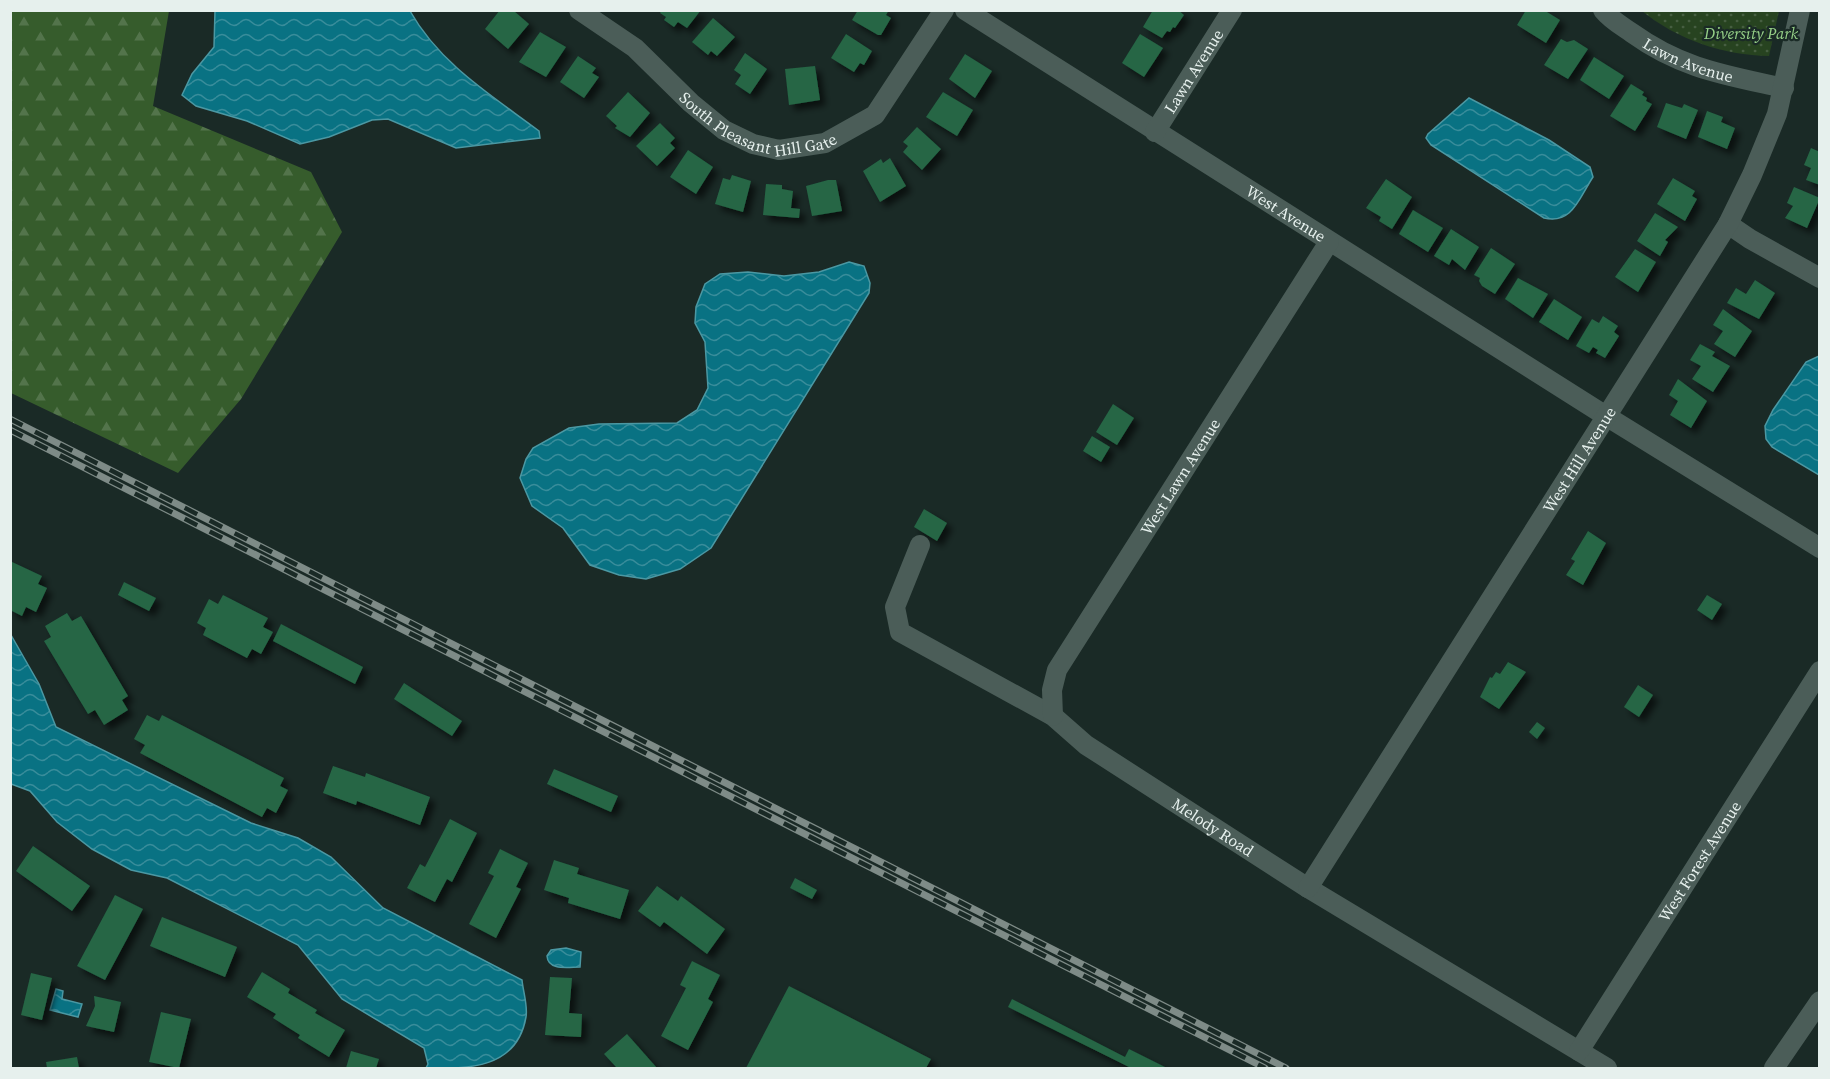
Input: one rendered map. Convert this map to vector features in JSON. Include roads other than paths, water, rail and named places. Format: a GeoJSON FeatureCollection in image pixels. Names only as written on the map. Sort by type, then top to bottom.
{"type":"FeatureCollection","features":[{"type":"Feature","properties":{"kind":"street","name":"South Pleasant Hill Gate"},"geometry":{"type":"LineString","coordinates":[[579,10],[635,48],[691,103],[724,130],[753,144],[779,150],[825,143],[875,115],[944,10]]}},
{"type":"Feature","properties":{"kind":"street","name":"West Avenue"},"geometry":{"type":"LineString","coordinates":[[965,10],[1329,242],[1820,548]]}},
{"type":"Feature","properties":{"kind":"street","name":"Lawn Avenue"},"geometry":{"type":"LineString","coordinates":[[1155,132],[1232,10]]}},
{"type":"Feature","properties":{"kind":"street","name":"Lawn Avenue"},"geometry":{"type":"LineString","coordinates":[[1603,10],[1656,50],[1676,60],[1703,70],[1784,88]]}},
{"type":"Feature","properties":{"kind":"street","name":"West Hill Avenue"},"geometry":{"type":"LineString","coordinates":[[1308,888],[1728,224],[1752,175],[1784,88],[1800,10]]}},
{"type":"Feature","properties":{"kind":"street"},"geometry":{"type":"LineString","coordinates":[[1728,224],[1820,279]]}},
{"type":"Feature","properties":{"kind":"street","name":"West Lawn Avenue"},"geometry":{"type":"LineString","coordinates":[[1053,717],[1052,690],[1057,670],[1329,242]]}},
{"type":"Feature","properties":{"kind":"street","name":"Melody Road"},"geometry":{"type":"LineString","coordinates":[[920,545],[895,607],[900,632],[1053,717],[1086,746],[1308,888],[1607,1068]]}},
{"type":"Feature","properties":{"kind":"street","name":"West Forest Avenue"},"geometry":{"type":"LineString","coordinates":[[1579,1051],[1679,889],[1820,671]]}},
{"type":"Feature","properties":{"kind":"street"},"geometry":{"type":"LineString","coordinates":[[1774,1068],[1820,1001]]}},
{"type":"Feature","properties":{"kind":"water"},"geometry":{"type":"Polygon","coordinates":[[[215,11],[410,11],[422,30],[451,63],[539,131],[540,138],[456,148],[388,119],[372,120],[329,137],[300,144],[247,121],[196,106],[182,95],[192,74],[214,47],[215,11]]]}},
{"type":"Feature","properties":{"kind":"water"},"geometry":{"type":"Polygon","coordinates":[[[1469,98],[1549,140],[1590,167],[1593,177],[1579,201],[1568,214],[1562,218],[1544,218],[1431,145],[1426,138],[1428,134],[1469,98]]]}},
{"type":"Feature","properties":{"kind":"water"},"geometry":{"type":"Polygon","coordinates":[[[849,262],[864,266],[870,283],[869,293],[711,548],[680,569],[646,579],[619,575],[590,565],[563,528],[532,506],[520,478],[526,459],[533,448],[569,428],[599,424],[677,423],[697,410],[708,388],[705,342],[695,323],[696,307],[705,284],[720,274],[748,272],[784,276],[819,272],[849,262]]]}},
{"type":"Feature","properties":{"kind":"water"},"geometry":{"type":"Polygon","coordinates":[[[1820,356],[1819,475],[1772,447],[1766,439],[1765,426],[1773,410],[1806,362],[1820,356]]]}},
{"type":"Feature","properties":{"kind":"water"},"geometry":{"type":"Polygon","coordinates":[[[11,635],[39,684],[56,727],[251,823],[298,838],[331,857],[383,908],[522,980],[526,1017],[521,1034],[512,1047],[501,1056],[474,1066],[426,1068],[428,1064],[424,1048],[342,999],[298,945],[167,878],[131,870],[92,849],[57,822],[30,791],[11,784],[11,635]]]}},
{"type":"Feature","properties":{"kind":"water"},"geometry":{"type":"Polygon","coordinates":[[[566,948],[581,952],[580,967],[559,967],[548,961],[547,956],[551,950],[566,948]]]}},
{"type":"Feature","properties":{"kind":"water"},"geometry":{"type":"Polygon","coordinates":[[[56,989],[63,991],[62,999],[82,1004],[78,1017],[50,1010],[56,989]]]}},
{"type":"Feature","properties":{"kind":"railway"},"geometry":{"type":"LineString","coordinates":[[10,419],[1286,1068]]}},
{"type":"Feature","properties":{"kind":"railway"},"geometry":{"type":"LineString","coordinates":[[10,430],[1265,1068]]}},
{"type":"Feature","properties":{"kind":"park label","name":"Diversity Park"},"geometry":{"type":"Point","coordinates":[1751,33]}}]}
